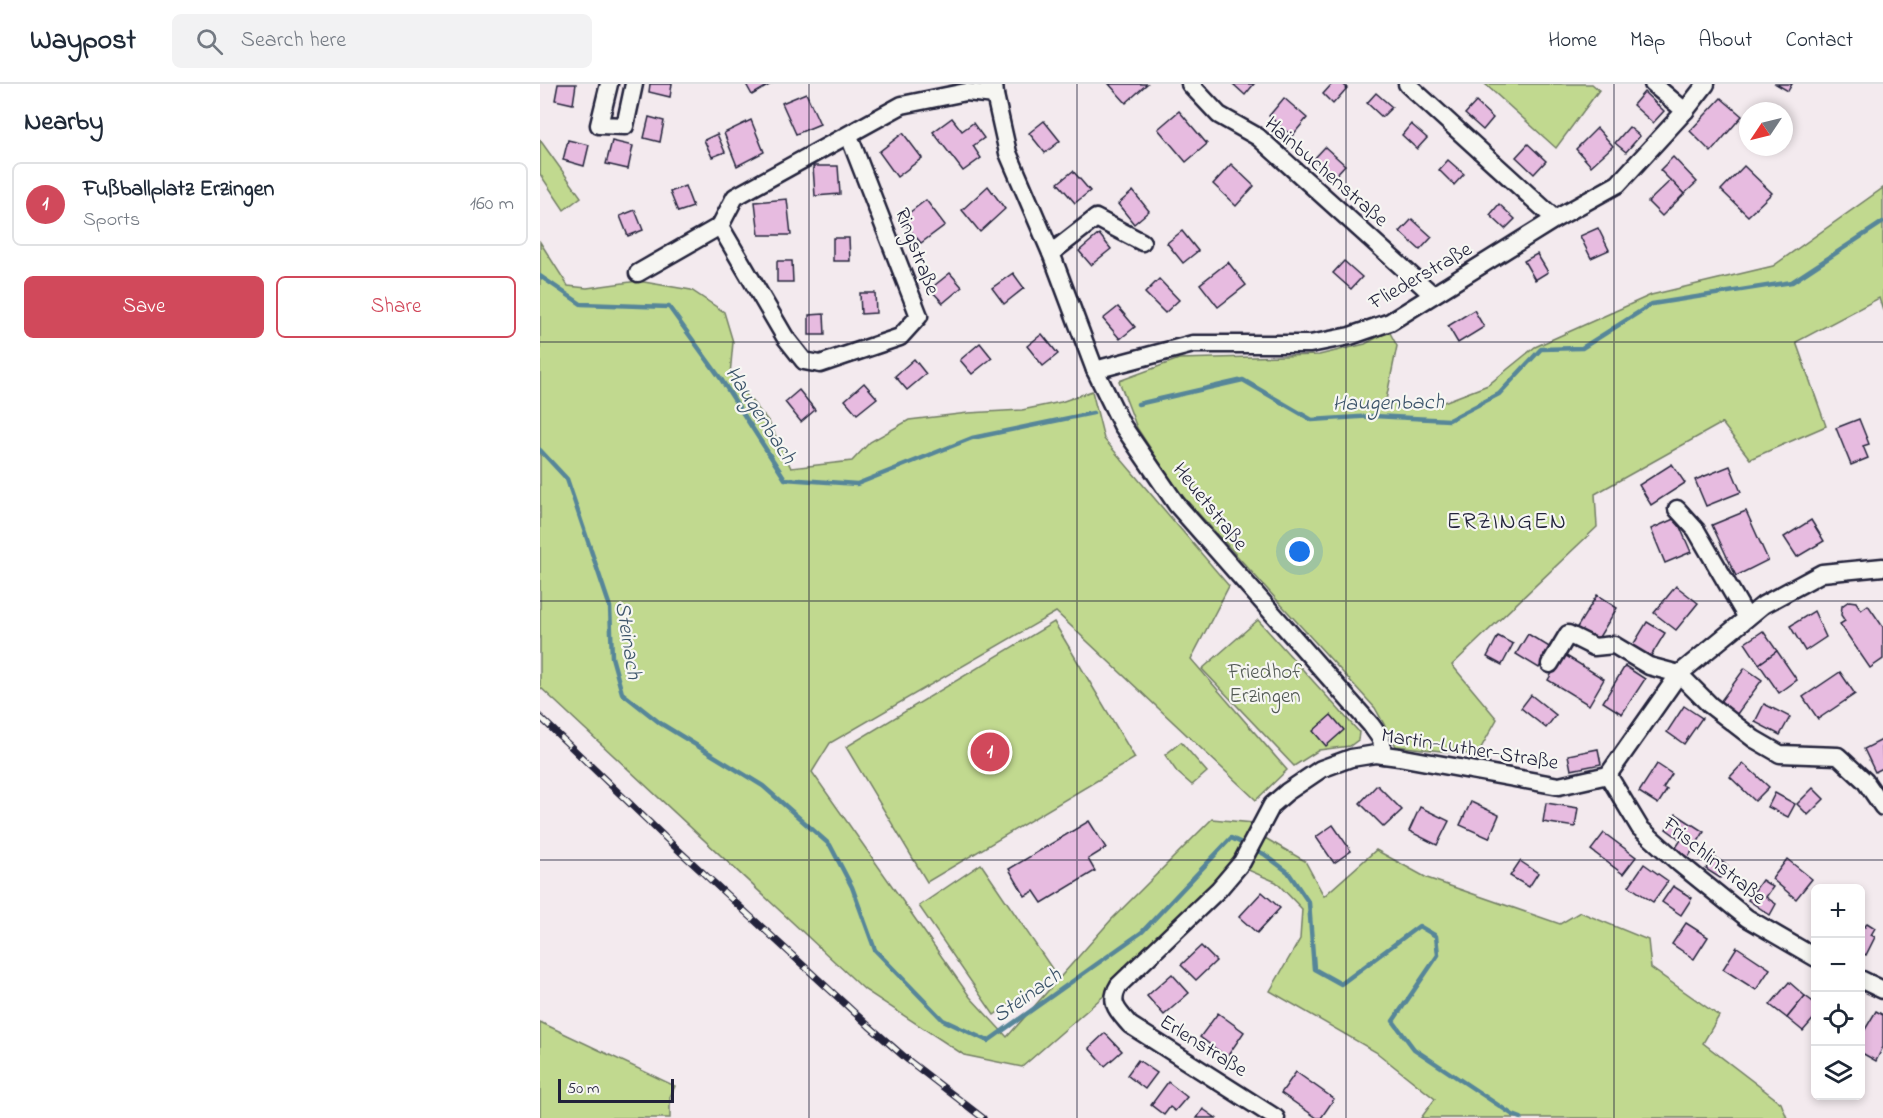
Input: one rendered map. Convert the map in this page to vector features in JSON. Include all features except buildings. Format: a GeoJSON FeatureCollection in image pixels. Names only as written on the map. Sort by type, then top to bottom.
{"type":"FeatureCollection","features":[{"type":"Feature","properties":{"kind":"street"},"geometry":{"type":"LineString","coordinates":[[609,84],[598,125],[625,126],[634,84]]}},
{"type":"Feature","properties":{"kind":"street","name":"Hainbuchenstraße"},"geometry":{"type":"LineString","coordinates":[[1190,84],[1219,115],[1258,137],[1433,295]]}},
{"type":"Feature","properties":{"kind":"street"},"geometry":{"type":"LineString","coordinates":[[1407,84],[1555,219]]}},
{"type":"Feature","properties":{"kind":"street"},"geometry":{"type":"LineString","coordinates":[[1653,84],[1685,111]]}},
{"type":"Feature","properties":{"kind":"street","name":"Fliederstraße"},"geometry":{"type":"LineString","coordinates":[[1095,370],[1193,344],[1310,344],[1350,336],[1390,322],[1555,219],[1618,184],[1685,111],[1706,84]]}},
{"type":"Feature","properties":{"kind":"street"},"geometry":{"type":"LineString","coordinates":[[638,273],[720,226],[735,197],[902,105],[966,92],[995,90]]}},
{"type":"Feature","properties":{"kind":"street","name":"Heuetstraße"},"geometry":{"type":"LineString","coordinates":[[995,90],[1008,153],[1051,253],[1095,370],[1122,425],[1177,505],[1371,725],[1381,739],[1383,755]]}},
{"type":"Feature","properties":{"kind":"street","name":"Ringstraße"},"geometry":{"type":"LineString","coordinates":[[720,226],[785,337],[804,361],[820,364],[900,337],[919,316],[849,136]]}},
{"type":"Feature","properties":{"kind":"street"},"geometry":{"type":"LineString","coordinates":[[1051,253],[1096,218],[1142,242]]}},
{"type":"Feature","properties":{"kind":"street"},"geometry":{"type":"LineString","coordinates":[[1677,509],[1696,530],[1747,618]]}},
{"type":"Feature","properties":{"kind":"street"},"geometry":{"type":"LineString","coordinates":[[1608,775],[1679,674],[1763,605],[1822,573],[1883,567]]}},
{"type":"Feature","properties":{"kind":"street"},"geometry":{"type":"LineString","coordinates":[[1550,664],[1568,634],[1594,647],[1614,645],[1649,666],[1679,674],[1710,705],[1754,739],[1780,754],[1838,756],[1865,781],[1883,807]]}},
{"type":"Feature","properties":{"kind":"street","name":"Martin-Luther-Straße"},"geometry":{"type":"LineString","coordinates":[[1114,1004],[1115,992],[1119,985],[1219,889],[1242,862],[1272,805],[1321,769],[1351,758],[1376,754],[1559,786],[1608,775]]}},
{"type":"Feature","properties":{"kind":"street","name":"Frischlinstraße"},"geometry":{"type":"LineString","coordinates":[[1608,775],[1640,828],[1679,863],[1747,918],[1811,956]]}},
{"type":"Feature","properties":{"kind":"street"},"geometry":{"type":"LineString","coordinates":[[1865,982],[1883,990]]}},
{"type":"Feature","properties":{"kind":"street","name":"Erlenstraße"},"geometry":{"type":"LineString","coordinates":[[1114,1004],[1130,1025],[1276,1118]]}},
{"type":"Feature","properties":{"kind":"green space"},"geometry":{"type":"Polygon","coordinates":[[[1485,84],[1592,84],[1599,90],[1556,148],[1485,84]]]}},
{"type":"Feature","properties":{"kind":"green space"},"geometry":{"type":"Polygon","coordinates":[[[540,140],[581,197],[564,210],[540,174],[540,140]]]}},
{"type":"Feature","properties":{"kind":"green space"},"geometry":{"type":"Polygon","coordinates":[[[1883,188],[1883,311],[1879,298],[1796,342],[1826,426],[1750,459],[1722,423],[1595,494],[1597,527],[1452,665],[1497,719],[1477,755],[1396,746],[1375,708],[1179,492],[1137,428],[1119,381],[1179,359],[1319,355],[1365,344],[1389,331],[1397,346],[1386,400],[1431,407],[1488,385],[1535,347],[1651,295],[1773,266],[1883,188]]]}},
{"type":"Feature","properties":{"kind":"green space"},"geometry":{"type":"Polygon","coordinates":[[[540,242],[568,286],[587,288],[638,281],[691,290],[724,312],[733,342],[730,375],[769,422],[791,468],[852,461],[870,442],[909,420],[1022,410],[1061,402],[1092,391],[1104,439],[1229,586],[1191,659],[1287,770],[1256,800],[1056,612],[830,743],[812,772],[970,997],[1007,1037],[1111,920],[1212,819],[1253,823],[1236,859],[1107,993],[1022,1067],[964,1055],[865,990],[540,687],[540,242]]]}},
{"type":"Feature","properties":{"kind":"green space","name":"Friedhof Erzingen"},"geometry":{"type":"Polygon","coordinates":[[[1258,620],[1359,732],[1358,740],[1350,746],[1319,750],[1294,766],[1202,669],[1258,620]]]}},
{"type":"Feature","properties":{"kind":"green space"},"geometry":{"type":"Polygon","coordinates":[[[1054,622],[1135,758],[927,882],[846,747],[1054,622]]]}},
{"type":"Feature","properties":{"kind":"green space"},"geometry":{"type":"Polygon","coordinates":[[[1181,742],[1207,772],[1192,785],[1177,772],[1165,755],[1181,742]]]}},
{"type":"Feature","properties":{"kind":"green space"},"geometry":{"type":"Polygon","coordinates":[[[1265,838],[1305,861],[1324,896],[1376,850],[1427,878],[1560,924],[1580,912],[1648,940],[1651,968],[1719,1016],[1703,1043],[1781,1103],[1787,1118],[1421,1118],[1435,1099],[1376,1052],[1270,991],[1300,939],[1302,909],[1276,882],[1248,870],[1265,838]]]}},
{"type":"Feature","properties":{"kind":"green space"},"geometry":{"type":"Polygon","coordinates":[[[981,864],[1055,973],[994,1015],[919,906],[981,864]]]}},
{"type":"Feature","properties":{"kind":"green space"},"geometry":{"type":"Polygon","coordinates":[[[540,1022],[675,1086],[670,1097],[670,1118],[540,1118],[540,1022]]]}},
{"type":"Feature","properties":{"kind":"waterway","name":"Haugenbach"},"geometry":{"type":"LineString","coordinates":[[1138,404],[1243,380],[1312,420],[1374,416],[1449,420],[1499,394],[1541,349],[1582,348],[1652,304],[1792,282],[1883,222]]}},
{"type":"Feature","properties":{"kind":"waterway","name":"Haugenbach"},"geometry":{"type":"LineString","coordinates":[[540,276],[581,304],[669,307],[721,379],[785,479],[857,484],[972,438],[1093,413]]}},
{"type":"Feature","properties":{"kind":"waterway","name":"Steinach"},"geometry":{"type":"LineString","coordinates":[[540,450],[567,479],[610,607],[612,657],[622,693],[660,723],[763,786],[830,845],[852,887],[875,950],[943,1020],[988,1041],[1142,932],[1231,838],[1246,845]]}},
{"type":"Feature","properties":{"kind":"waterway","name":"Steinach"},"geometry":{"type":"LineString","coordinates":[[1253,849],[1264,854],[1288,872],[1309,903],[1314,969],[1341,984],[1419,926],[1436,936],[1438,955],[1393,1021],[1414,1049],[1513,1115],[1521,1118]]}},
{"type":"Feature","properties":{"kind":"railway"},"geometry":{"type":"LineString","coordinates":[[540,717],[674,846],[869,1026],[908,1060],[983,1118]]}},
{"type":"Feature","properties":{"kind":"place","name":"Fußballplatz Erzingen"},"geometry":{"type":"Point","coordinates":[990,752]}},
{"type":"Feature","properties":{"kind":"district","name":"ERZINGEN"},"geometry":{"type":"Point","coordinates":[1507,520]}}]}
